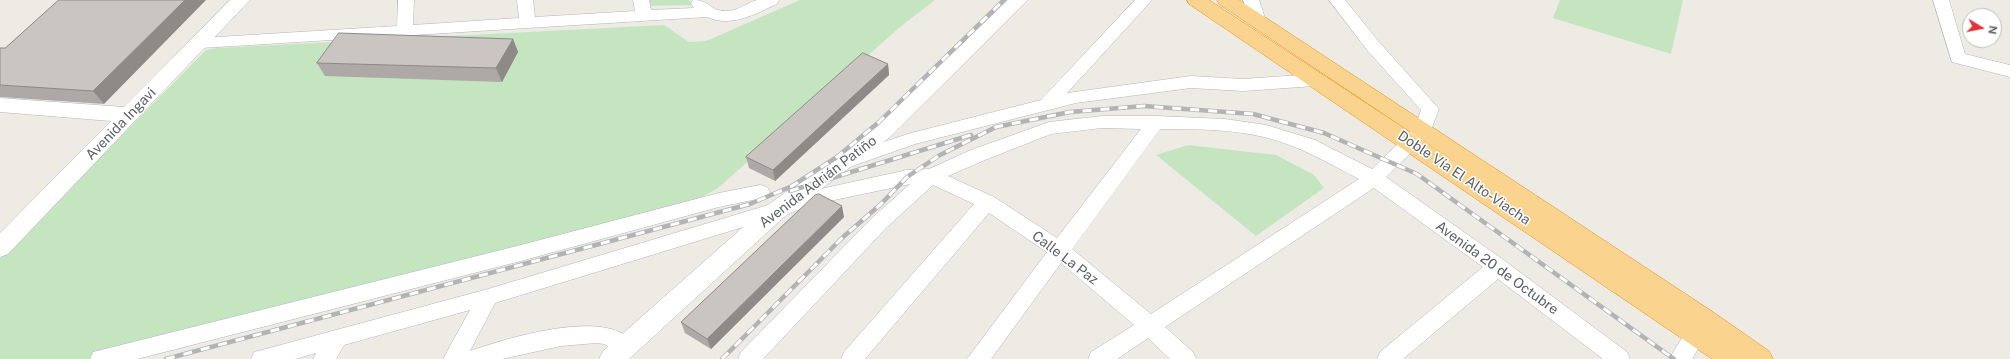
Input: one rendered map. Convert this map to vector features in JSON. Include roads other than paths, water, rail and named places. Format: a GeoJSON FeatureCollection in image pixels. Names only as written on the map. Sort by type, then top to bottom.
{"type":"FeatureCollection","features":[{"type":"Feature","properties":{"kind":"highway","name":"Doble Vía El Alto-Viacha"},"geometry":{"type":"LineString","coordinates":[[1196,0],[1315,80],[1416,136],[1704,319],[1760,359]]}},
{"type":"Feature","properties":{"kind":"highway","name":"Doble Vía El Alto-Viacha"},"geometry":{"type":"LineString","coordinates":[[1226,0],[1258,21],[1416,136],[1731,359]]}},
{"type":"Feature","properties":{"kind":"street","name":"Avenida Ingavi"},"geometry":{"type":"LineString","coordinates":[[0,248],[201,43],[241,0]]}},
{"type":"Feature","properties":{"kind":"street"},"geometry":{"type":"LineString","coordinates":[[525,0],[528,22]]}},
{"type":"Feature","properties":{"kind":"street"},"geometry":{"type":"LineString","coordinates":[[641,0],[644,17]]}},
{"type":"Feature","properties":{"kind":"street"},"geometry":{"type":"LineString","coordinates":[[695,0],[707,12]]}},
{"type":"Feature","properties":{"kind":"street"},"geometry":{"type":"LineString","coordinates":[[201,43],[707,12],[724,17],[736,16],[770,0]]}},
{"type":"Feature","properties":{"kind":"street","name":"Avenida Adrián Patiño"},"geometry":{"type":"LineString","coordinates":[[619,353],[776,211],[883,132],[1019,0]]}},
{"type":"Feature","properties":{"kind":"street"},"geometry":{"type":"LineString","coordinates":[[1048,103],[1144,0]]}},
{"type":"Feature","properties":{"kind":"street"},"geometry":{"type":"LineString","coordinates":[[1251,0],[1258,21]]}},
{"type":"Feature","properties":{"kind":"street"},"geometry":{"type":"LineString","coordinates":[[1099,359],[1151,327],[1374,178],[1416,136],[1430,109],[1373,46],[1337,0]]}},
{"type":"Feature","properties":{"kind":"street"},"geometry":{"type":"LineString","coordinates":[[1941,0],[1958,58],[2010,71]]}},
{"type":"Feature","properties":{"kind":"street"},"geometry":{"type":"LineString","coordinates":[[403,1],[405,30]]}},
{"type":"Feature","properties":{"kind":"street"},"geometry":{"type":"LineString","coordinates":[[841,163],[911,139],[1076,97],[1183,83],[1243,85],[1315,80]]}},
{"type":"Feature","properties":{"kind":"street"},"geometry":{"type":"LineString","coordinates":[[0,105],[130,115]]}},
{"type":"Feature","properties":{"kind":"street","name":"Avenida 20 de Octubre"},"geometry":{"type":"LineString","coordinates":[[931,176],[978,155],[1049,128],[1102,122],[1156,122],[1225,125],[1266,131],[1308,146],[1374,178],[1498,267],[1619,359]]}},
{"type":"Feature","properties":{"kind":"street"},"geometry":{"type":"LineString","coordinates":[[978,359],[1060,252],[1156,122]]}},
{"type":"Feature","properties":{"kind":"street"},"geometry":{"type":"LineString","coordinates":[[262,359],[336,340],[488,297],[825,195],[907,177],[931,176]]}},
{"type":"Feature","properties":{"kind":"street"},"geometry":{"type":"LineString","coordinates":[[749,359],[879,223],[931,176]]}},
{"type":"Feature","properties":{"kind":"street","name":"Calle La Paz"},"geometry":{"type":"LineString","coordinates":[[931,176],[987,202],[1060,252],[1151,327],[1185,359]]}},
{"type":"Feature","properties":{"kind":"street"},"geometry":{"type":"LineString","coordinates":[[101,359],[524,252],[719,200],[760,192]]}},
{"type":"Feature","properties":{"kind":"street"},"geometry":{"type":"LineString","coordinates":[[852,359],[987,202]]}},
{"type":"Feature","properties":{"kind":"street"},"geometry":{"type":"LineString","coordinates":[[1388,359],[1498,267]]}},
{"type":"Feature","properties":{"kind":"street"},"geometry":{"type":"LineString","coordinates":[[454,359],[488,297]]}},
{"type":"Feature","properties":{"kind":"street"},"geometry":{"type":"LineString","coordinates":[[473,359],[495,351],[585,334],[606,335],[619,353]]}},
{"type":"Feature","properties":{"kind":"street"},"geometry":{"type":"LineString","coordinates":[[1680,359],[1696,334]]}},
{"type":"Feature","properties":{"kind":"street"},"geometry":{"type":"LineString","coordinates":[[324,359],[336,340]]}},
{"type":"Feature","properties":{"kind":"railway"},"geometry":{"type":"LineString","coordinates":[[166,359],[750,204],[792,186],[837,157],[879,122],[1004,0]]}},
{"type":"Feature","properties":{"kind":"railway"},"geometry":{"type":"LineString","coordinates":[[722,359],[842,238],[881,204],[907,177],[940,155],[996,127],[1070,112],[1144,106],[1253,114],[1324,133],[1417,174],[1674,359]]}},
{"type":"Feature","properties":{"kind":"railway"},"geometry":{"type":"LineString","coordinates":[[790,191],[971,135]]}}]}
